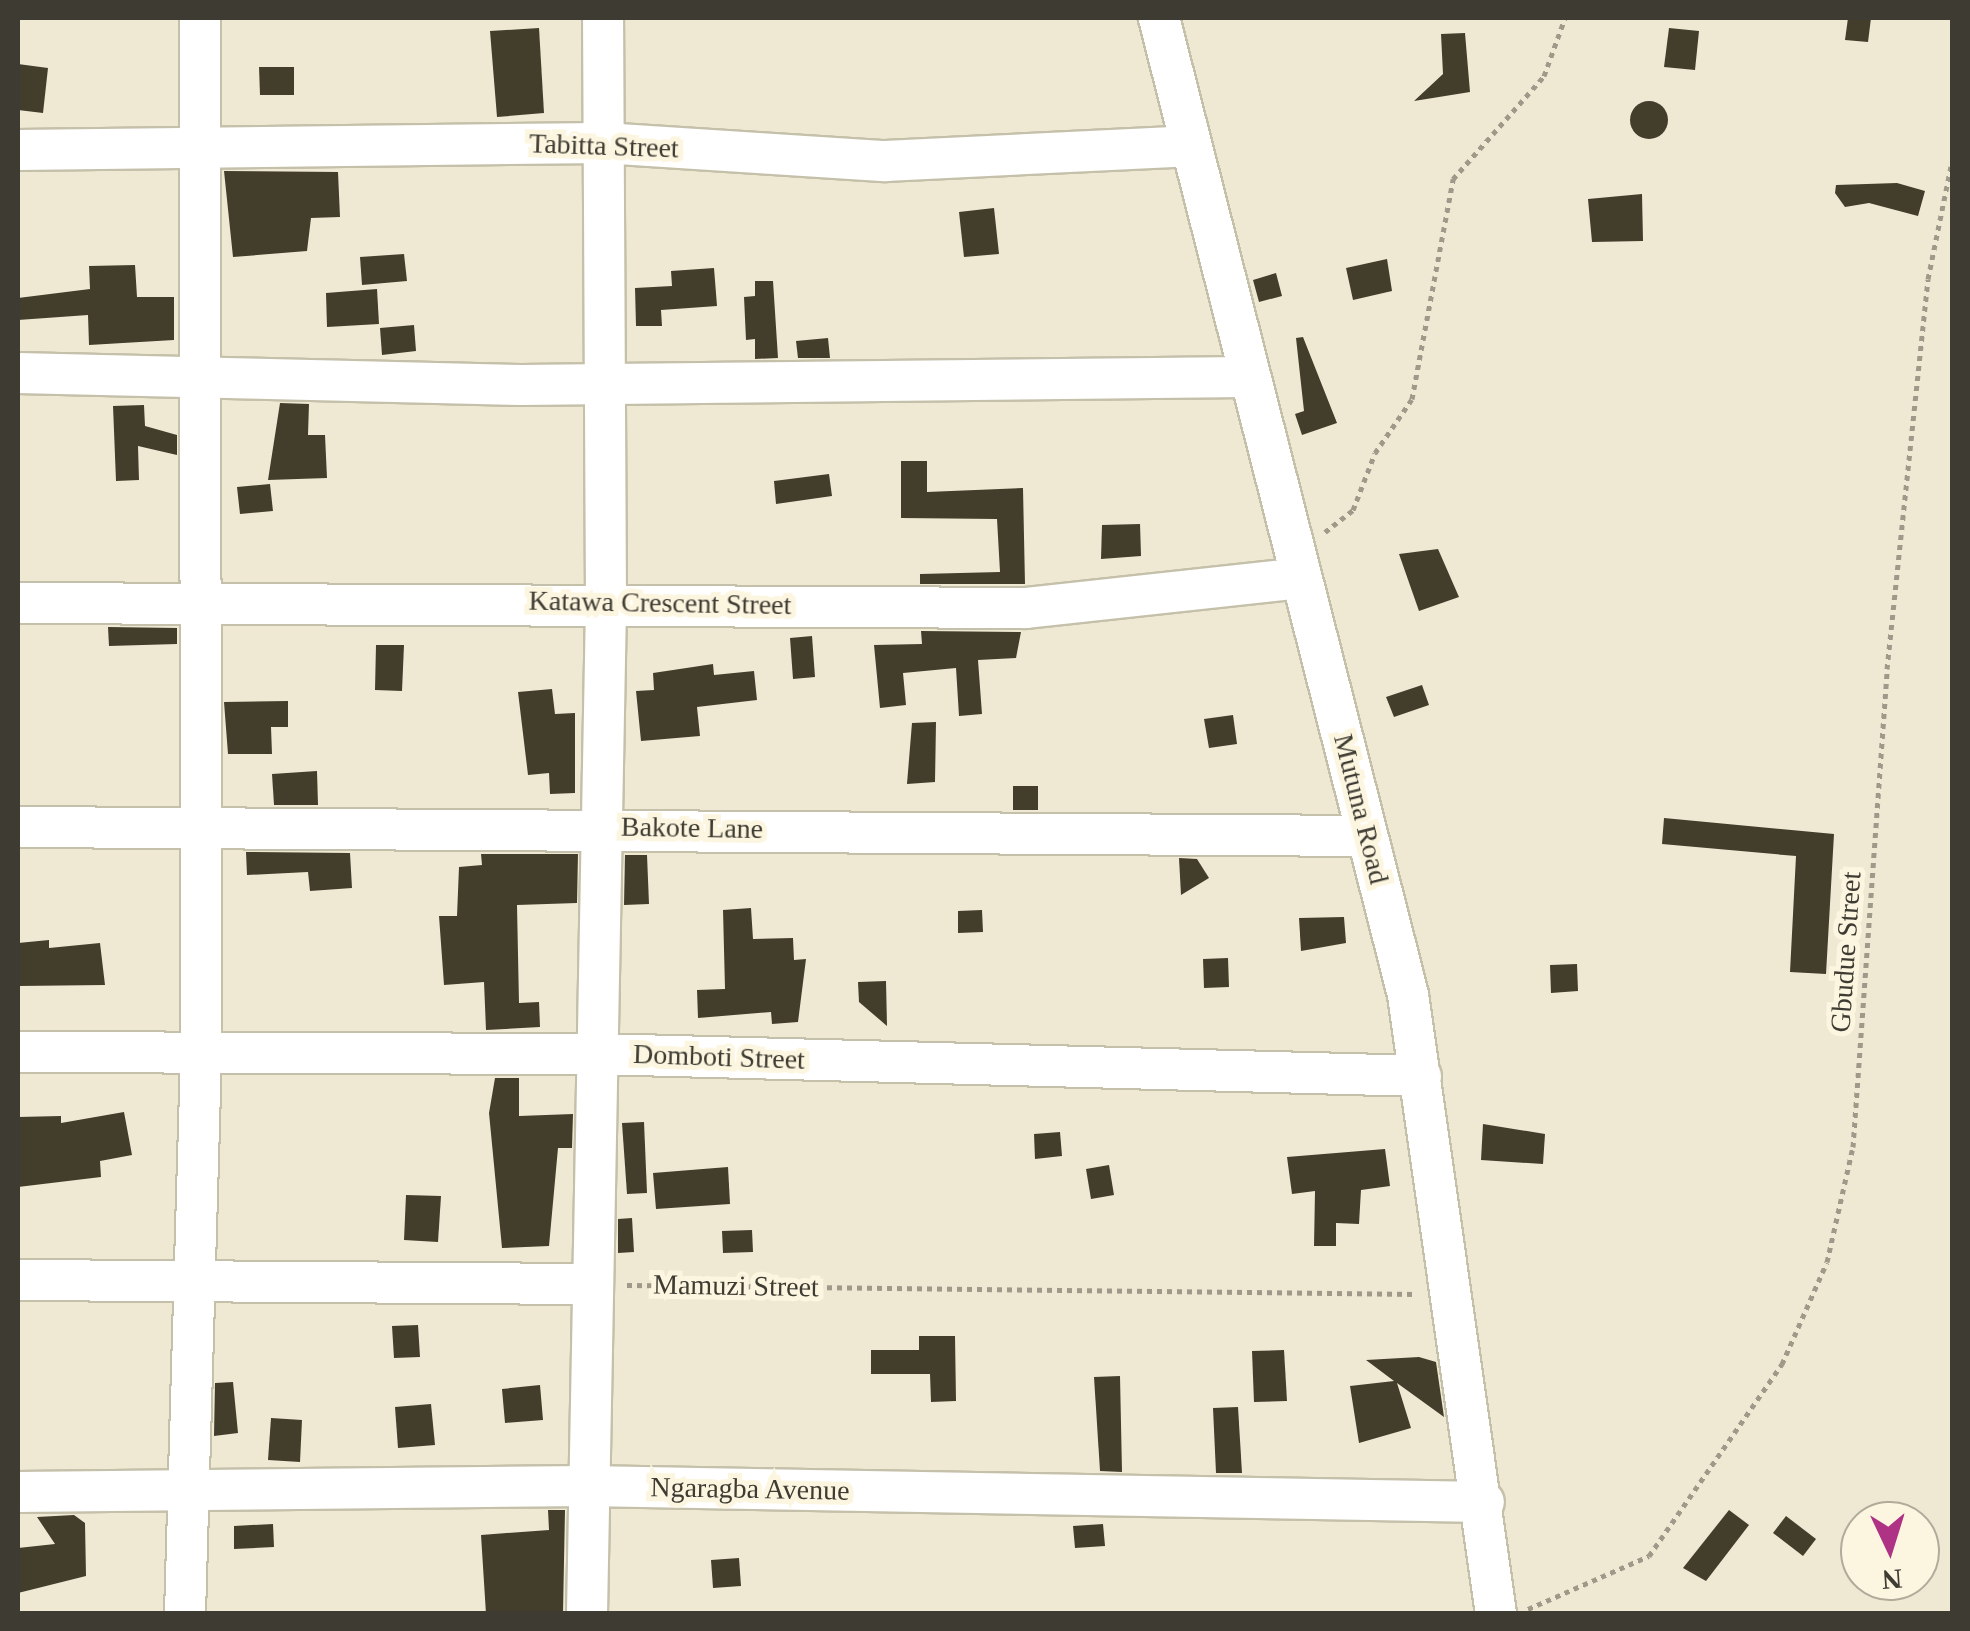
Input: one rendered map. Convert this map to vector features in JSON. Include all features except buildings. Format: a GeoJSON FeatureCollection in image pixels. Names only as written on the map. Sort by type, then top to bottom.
{"type":"FeatureCollection","features":[{"type":"Feature","properties":{"kind":"street"},"geometry":{"type":"LineString","coordinates":[[185,1614],[182,1494],[201,1055],[200,18]]}},
{"type":"Feature","properties":{"kind":"street"},"geometry":{"type":"LineString","coordinates":[[586,1614],[589,1284],[598,1054],[606,602],[603,18]]}},
{"type":"Feature","properties":{"kind":"street","name":"Mutuna Road"},"geometry":{"type":"LineString","coordinates":[[1159,18],[1246,377],[1368,836],[1421,1076],[1484,1502],[1496,1614]]}},
{"type":"Feature","properties":{"kind":"street","name":"Tabitta Street"},"geometry":{"type":"LineString","coordinates":[[18,150],[603,143],[886,161],[1189,146]]}},
{"type":"Feature","properties":{"kind":"street"},"geometry":{"type":"LineString","coordinates":[[18,372],[604,385],[1246,377]]}},
{"type":"Feature","properties":{"kind":"street","name":"Katawa Crescent Street"},"geometry":{"type":"LineString","coordinates":[[18,603],[606,602],[1026,608],[1299,567]]}},
{"type":"Feature","properties":{"kind":"street","name":"Bakote Lane"},"geometry":{"type":"LineString","coordinates":[[18,827],[201,823],[1368,836]]}},
{"type":"Feature","properties":{"kind":"street","name":"Domboti Street"},"geometry":{"type":"LineString","coordinates":[[18,1052],[598,1054],[1421,1076]]}},
{"type":"Feature","properties":{"kind":"street"},"geometry":{"type":"LineString","coordinates":[[18,1280],[589,1284]]}},
{"type":"Feature","properties":{"kind":"street","name":"Ngaragba Avenue"},"geometry":{"type":"LineString","coordinates":[[18,1492],[182,1494],[586,1486],[1484,1502]]}},
{"type":"Feature","properties":{"kind":"path"},"geometry":{"type":"LineString","coordinates":[[1299,567],[1353,510],[1375,453],[1412,399],[1453,180],[1544,76],[1565,18]]}},
{"type":"Feature","properties":{"kind":"path","name":"Gbudue Street"},"geometry":{"type":"LineString","coordinates":[[1520,1614],[1649,1556],[1782,1364],[1827,1262],[1853,1148],[1888,669],[1928,279],[1952,161]]}},
{"type":"Feature","properties":{"kind":"path","name":"Mamuzi Street"},"geometry":{"type":"LineString","coordinates":[[589,1284],[1454,1294]]}}]}
